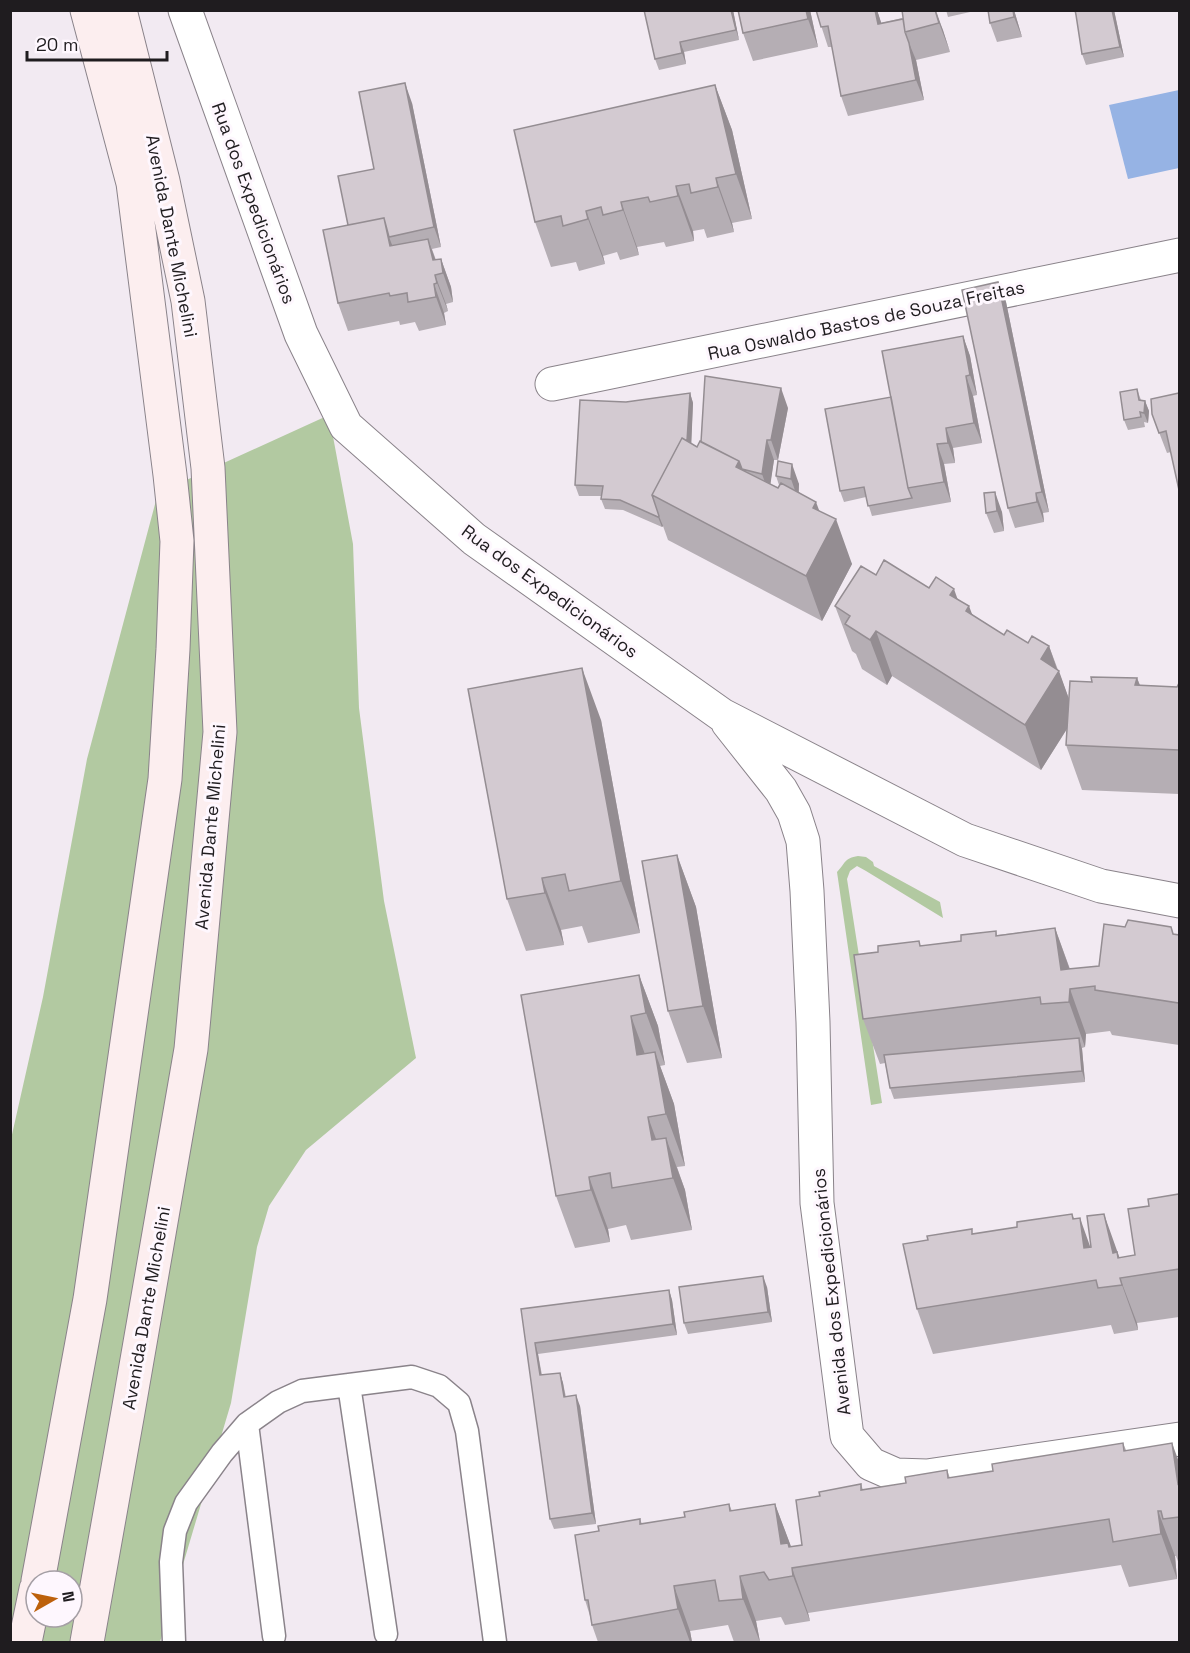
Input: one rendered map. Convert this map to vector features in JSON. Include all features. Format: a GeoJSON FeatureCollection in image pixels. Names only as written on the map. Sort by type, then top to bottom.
{"type":"FeatureCollection","features":[{"type":"Feature","properties":{"kind":"main road","name":"Avenida Dante Michelini"},"geometry":{"type":"LineString","coordinates":[[87,10],[188,301],[208,468],[220,732],[191,1049],[87,1642]]}},
{"type":"Feature","properties":{"kind":"main road","name":"Avenida Dante Michelini"},"geometry":{"type":"LineString","coordinates":[[40,1569],[90,1299],[165,779],[173,649],[177,541],[148,182],[120,10]]}},
{"type":"Feature","properties":{"kind":"street","name":"Rua dos Expedicionários"},"geometry":{"type":"LineString","coordinates":[[186,10],[301,334],[346,426],[474,539],[722,715],[965,840],[1101,886],[1179,902]]}},
{"type":"Feature","properties":{"kind":"street","name":"Rua Oswaldo Bastos de Souza Freitas"},"geometry":{"type":"LineString","coordinates":[[552,384],[1179,255]]}},
{"type":"Feature","properties":{"kind":"street","name":"Avenida dos Expedicionários"},"geometry":{"type":"LineString","coordinates":[[722,715],[781,790],[794,813],[803,841],[813,1022],[817,1203],[847,1436],[871,1464],[896,1474],[927,1476],[1179,1438]]}},
{"type":"Feature","properties":{"kind":"lane"},"geometry":{"type":"LineString","coordinates":[[174,1642],[171,1562],[175,1531],[186,1503],[222,1453],[247,1424],[278,1402],[302,1391],[412,1377],[439,1386],[459,1403],[467,1431],[495,1642]]}},
{"type":"Feature","properties":{"kind":"lane"},"geometry":{"type":"LineString","coordinates":[[349,1385],[386,1634]]}},
{"type":"Feature","properties":{"kind":"lane"},"geometry":{"type":"LineString","coordinates":[[247,1424],[274,1636]]}},
{"type":"Feature","properties":{"kind":"green space"},"geometry":{"type":"Polygon","coordinates":[[[329,415],[353,544],[359,708],[384,901],[416,1058],[306,1150],[269,1206],[257,1247],[231,1403],[160,1642],[11,1642],[11,1139],[43,997],[87,759],[158,493],[329,415]]]}},
{"type":"Feature","properties":{"kind":"green space"},"geometry":{"type":"Polygon","coordinates":[[[858,856],[866,857],[873,862],[874,866],[940,902],[943,918],[857,866],[850,871],[847,879],[882,1103],[871,1105],[837,872],[847,860],[858,856]]]}},
{"type":"Feature","properties":{"kind":"water"},"geometry":{"type":"Polygon","coordinates":[[[1179,90],[1179,168],[1128,179],[1109,105],[1179,90]]]}},
{"type":"Feature","properties":{"kind":"building"},"geometry":{"type":"Polygon","coordinates":[[[644,10],[731,10],[736,30],[680,42],[682,53],[655,59],[644,10]]]}},
{"type":"Feature","properties":{"kind":"building"},"geometry":{"type":"Polygon","coordinates":[[[738,10],[806,10],[808,19],[743,33],[738,10]]]}},
{"type":"Feature","properties":{"kind":"building"},"geometry":{"type":"Polygon","coordinates":[[[816,10],[875,10],[878,24],[903,19],[916,80],[841,96],[828,26],[821,27],[816,10]]]}},
{"type":"Feature","properties":{"kind":"building"},"geometry":{"type":"Polygon","coordinates":[[[902,10],[935,10],[939,23],[905,32],[902,10]]]}},
{"type":"Feature","properties":{"kind":"building"},"geometry":{"type":"Polygon","coordinates":[[[988,10],[1013,10],[1014,17],[990,23],[988,10]]]}},
{"type":"Feature","properties":{"kind":"building"},"geometry":{"type":"Polygon","coordinates":[[[1075,10],[1112,10],[1120,47],[1082,54],[1075,10]]]}},
{"type":"Feature","properties":{"kind":"building"},"geometry":{"type":"Polygon","coordinates":[[[405,83],[434,227],[389,237],[384,218],[348,225],[338,176],[374,169],[359,92],[405,83]]]}},
{"type":"Feature","properties":{"kind":"building"},"geometry":{"type":"Polygon","coordinates":[[[715,85],[736,174],[716,178],[718,187],[691,193],[689,184],[676,186],[678,196],[650,202],[648,197],[621,202],[623,210],[603,215],[601,207],[586,211],[588,219],[563,226],[561,216],[535,222],[514,130],[715,85]]]}},
{"type":"Feature","properties":{"kind":"building"},"geometry":{"type":"Polygon","coordinates":[[[384,218],[390,246],[428,239],[433,260],[441,259],[443,273],[435,275],[436,297],[408,302],[407,293],[390,296],[389,293],[338,303],[323,230],[384,218]]]}},
{"type":"Feature","properties":{"kind":"building"},"geometry":{"type":"Polygon","coordinates":[[[998,282],[1042,492],[1036,493],[1037,502],[1008,508],[962,290],[998,282]]]}},
{"type":"Feature","properties":{"kind":"building"},"geometry":{"type":"Polygon","coordinates":[[[963,336],[970,375],[966,376],[974,423],[946,428],[948,443],[937,444],[944,482],[908,488],[882,351],[963,336]]]}},
{"type":"Feature","properties":{"kind":"building"},"geometry":{"type":"Polygon","coordinates":[[[705,376],[781,388],[771,440],[767,440],[762,474],[742,469],[739,461],[701,442],[705,376]]]}},
{"type":"Feature","properties":{"kind":"building"},"geometry":{"type":"Polygon","coordinates":[[[1137,389],[1139,400],[1145,401],[1144,413],[1140,412],[1141,417],[1124,420],[1120,392],[1137,389]]]}},
{"type":"Feature","properties":{"kind":"building"},"geometry":{"type":"Polygon","coordinates":[[[690,393],[687,441],[682,438],[652,495],[658,517],[620,500],[601,499],[603,486],[575,485],[580,400],[626,402],[690,393]]]}},
{"type":"Feature","properties":{"kind":"building"},"geometry":{"type":"Polygon","coordinates":[[[1179,393],[1179,490],[1166,431],[1159,433],[1152,414],[1151,399],[1179,393]]]}},
{"type":"Feature","properties":{"kind":"building"},"geometry":{"type":"Polygon","coordinates":[[[891,397],[908,488],[912,498],[868,506],[864,487],[840,491],[825,409],[891,397]]]}},
{"type":"Feature","properties":{"kind":"building"},"geometry":{"type":"Polygon","coordinates":[[[682,438],[697,447],[700,441],[739,461],[736,467],[778,488],[781,483],[816,502],[813,508],[836,519],[806,576],[652,495],[682,438]]]}},
{"type":"Feature","properties":{"kind":"building"},"geometry":{"type":"Polygon","coordinates":[[[778,461],[792,464],[791,479],[776,476],[778,461]]]}},
{"type":"Feature","properties":{"kind":"building"},"geometry":{"type":"Polygon","coordinates":[[[995,492],[997,511],[986,513],[984,493],[995,492]]]}},
{"type":"Feature","properties":{"kind":"building"},"geometry":{"type":"Polygon","coordinates":[[[884,560],[929,588],[936,577],[954,589],[950,595],[969,606],[966,611],[1004,635],[1007,630],[1028,643],[1032,636],[1049,646],[1041,659],[1059,671],[1025,725],[876,631],[870,640],[845,624],[850,616],[835,606],[861,566],[876,575],[884,560]]]}},
{"type":"Feature","properties":{"kind":"building"},"geometry":{"type":"Polygon","coordinates":[[[582,668],[621,881],[569,891],[565,874],[542,878],[545,893],[507,899],[468,689],[582,668]]]}},
{"type":"Feature","properties":{"kind":"building"},"geometry":{"type":"Polygon","coordinates":[[[1091,677],[1137,678],[1135,685],[1177,687],[1179,683],[1179,750],[1066,745],[1070,681],[1092,682],[1091,677]]]}},
{"type":"Feature","properties":{"kind":"building"},"geometry":{"type":"Polygon","coordinates":[[[677,855],[703,1006],[668,1011],[642,861],[677,855]]]}},
{"type":"Feature","properties":{"kind":"building"},"geometry":{"type":"Polygon","coordinates":[[[1128,920],[1171,927],[1173,934],[1179,935],[1179,1003],[1095,990],[1095,986],[1070,989],[1069,1002],[1041,1004],[1040,997],[863,1019],[854,955],[878,952],[878,946],[919,941],[920,946],[961,941],[961,935],[996,931],[996,936],[1055,928],[1061,970],[1099,966],[1104,924],[1125,927],[1128,920]]]}},
{"type":"Feature","properties":{"kind":"building"},"geometry":{"type":"Polygon","coordinates":[[[639,975],[646,1013],[631,1016],[637,1055],[655,1052],[666,1114],[648,1117],[652,1140],[666,1138],[673,1178],[612,1188],[610,1173],[589,1177],[591,1190],[556,1196],[521,995],[639,975]]]}},
{"type":"Feature","properties":{"kind":"building"},"geometry":{"type":"Polygon","coordinates":[[[1079,1038],[1082,1071],[890,1088],[884,1055],[1079,1038]]]}},
{"type":"Feature","properties":{"kind":"building"},"geometry":{"type":"Polygon","coordinates":[[[1179,1194],[1179,1269],[1120,1278],[1122,1285],[1098,1288],[1096,1280],[917,1309],[903,1244],[928,1240],[927,1236],[972,1229],[972,1234],[1017,1227],[1017,1222],[1072,1214],[1073,1219],[1080,1218],[1084,1248],[1091,1247],[1087,1216],[1104,1214],[1113,1253],[1117,1252],[1118,1258],[1135,1255],[1128,1209],[1149,1206],[1148,1199],[1179,1194]]]}},
{"type":"Feature","properties":{"kind":"building"},"geometry":{"type":"Polygon","coordinates":[[[763,1276],[768,1312],[684,1323],[679,1287],[763,1276]]]}},
{"type":"Feature","properties":{"kind":"building"},"geometry":{"type":"Polygon","coordinates":[[[669,1290],[673,1324],[535,1343],[540,1375],[560,1373],[564,1397],[576,1395],[592,1513],[550,1519],[521,1309],[669,1290]]]}},
{"type":"Feature","properties":{"kind":"building"},"geometry":{"type":"Polygon","coordinates":[[[1123,1443],[1124,1451],[1172,1443],[1179,1483],[1179,1517],[1163,1519],[1161,1511],[1158,1511],[1161,1534],[1113,1542],[1109,1519],[792,1568],[793,1576],[769,1580],[764,1572],[740,1576],[743,1599],[719,1601],[715,1580],[674,1586],[678,1609],[592,1625],[588,1600],[585,1600],[575,1535],[599,1531],[598,1526],[640,1519],[640,1524],[685,1517],[684,1512],[729,1504],[730,1511],[775,1504],[781,1544],[788,1543],[789,1547],[802,1545],[796,1500],[820,1496],[819,1492],[861,1484],[861,1490],[906,1483],[905,1477],[947,1470],[948,1478],[993,1471],[992,1464],[1123,1443]]]}}]}
